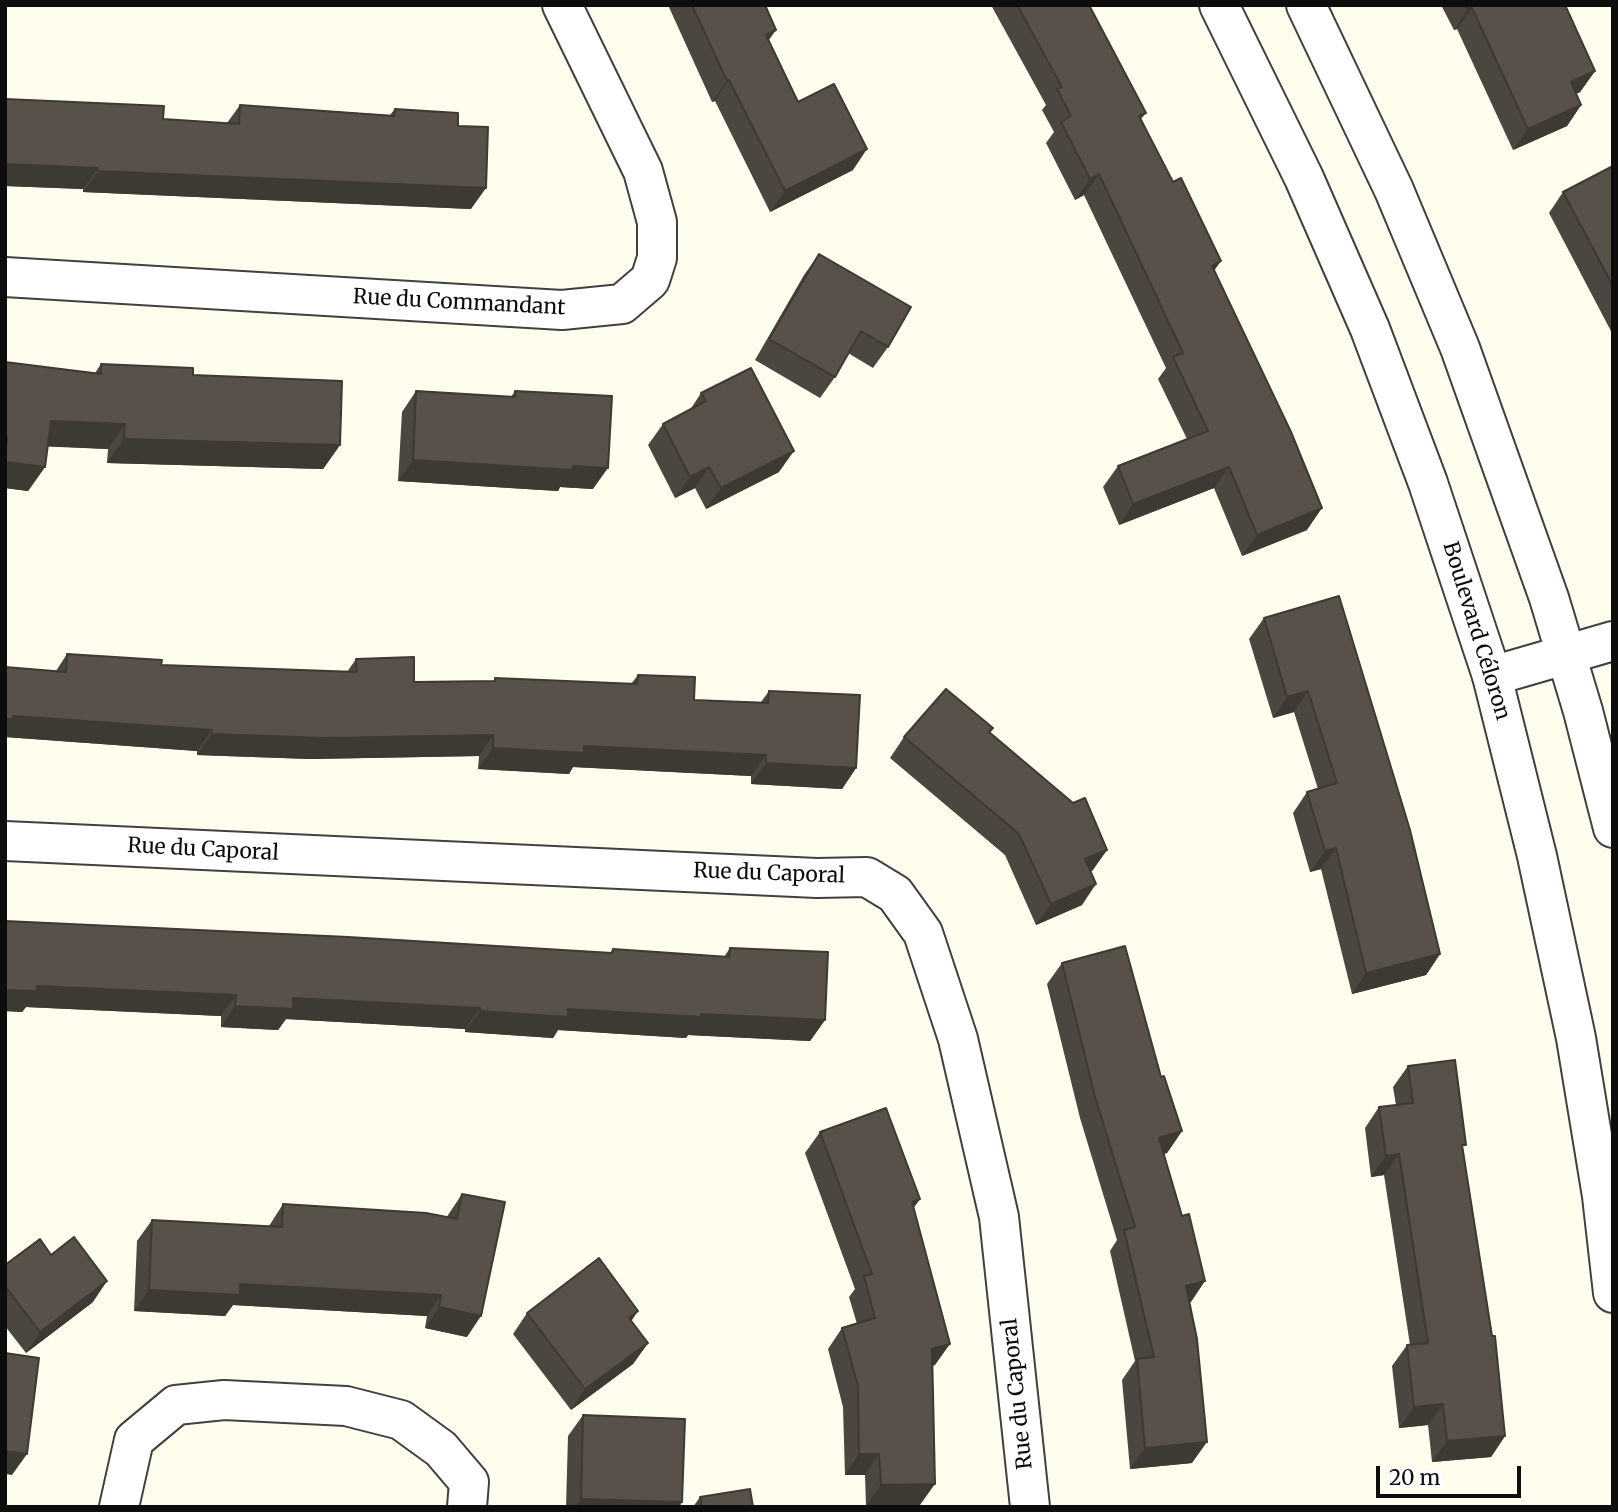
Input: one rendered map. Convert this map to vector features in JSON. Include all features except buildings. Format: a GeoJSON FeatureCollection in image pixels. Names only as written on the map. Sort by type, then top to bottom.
{"type":"FeatureCollection","features":[{"type":"Feature","properties":{"kind":"street","name":"Rue du Commandant"},"geometry":{"type":"LineString","coordinates":[[5,277],[562,310],[622,303],[650,280],[657,258],[657,222],[643,171],[562,5]]}},
{"type":"Feature","properties":{"kind":"street","name":"Boulevard Céloron"},"geometry":{"type":"LineString","coordinates":[[1219,5],[1293,156],[1370,329],[1419,457],[1492,676],[1541,870],[1574,1026],[1602,1196],[1613,1293]]}},
{"type":"Feature","properties":{"kind":"street"},"geometry":{"type":"LineString","coordinates":[[1306,5],[1359,113],[1441,301],[1488,422],[1566,654],[1613,828]]}},
{"type":"Feature","properties":{"kind":"street"},"geometry":{"type":"LineString","coordinates":[[1492,676],[1613,640]]}},
{"type":"Feature","properties":{"kind":"street","name":"Rue du Caporal"},"geometry":{"type":"LineString","coordinates":[[5,841],[817,878],[867,877],[895,894],[923,933],[958,1039],[999,1217],[1030,1507]]}},
{"type":"Feature","properties":{"kind":"street"},"geometry":{"type":"LineString","coordinates":[[119,1507],[134,1440],[177,1405],[224,1400],[346,1406],[401,1420],[441,1449],[469,1482],[467,1507]]}}]}
